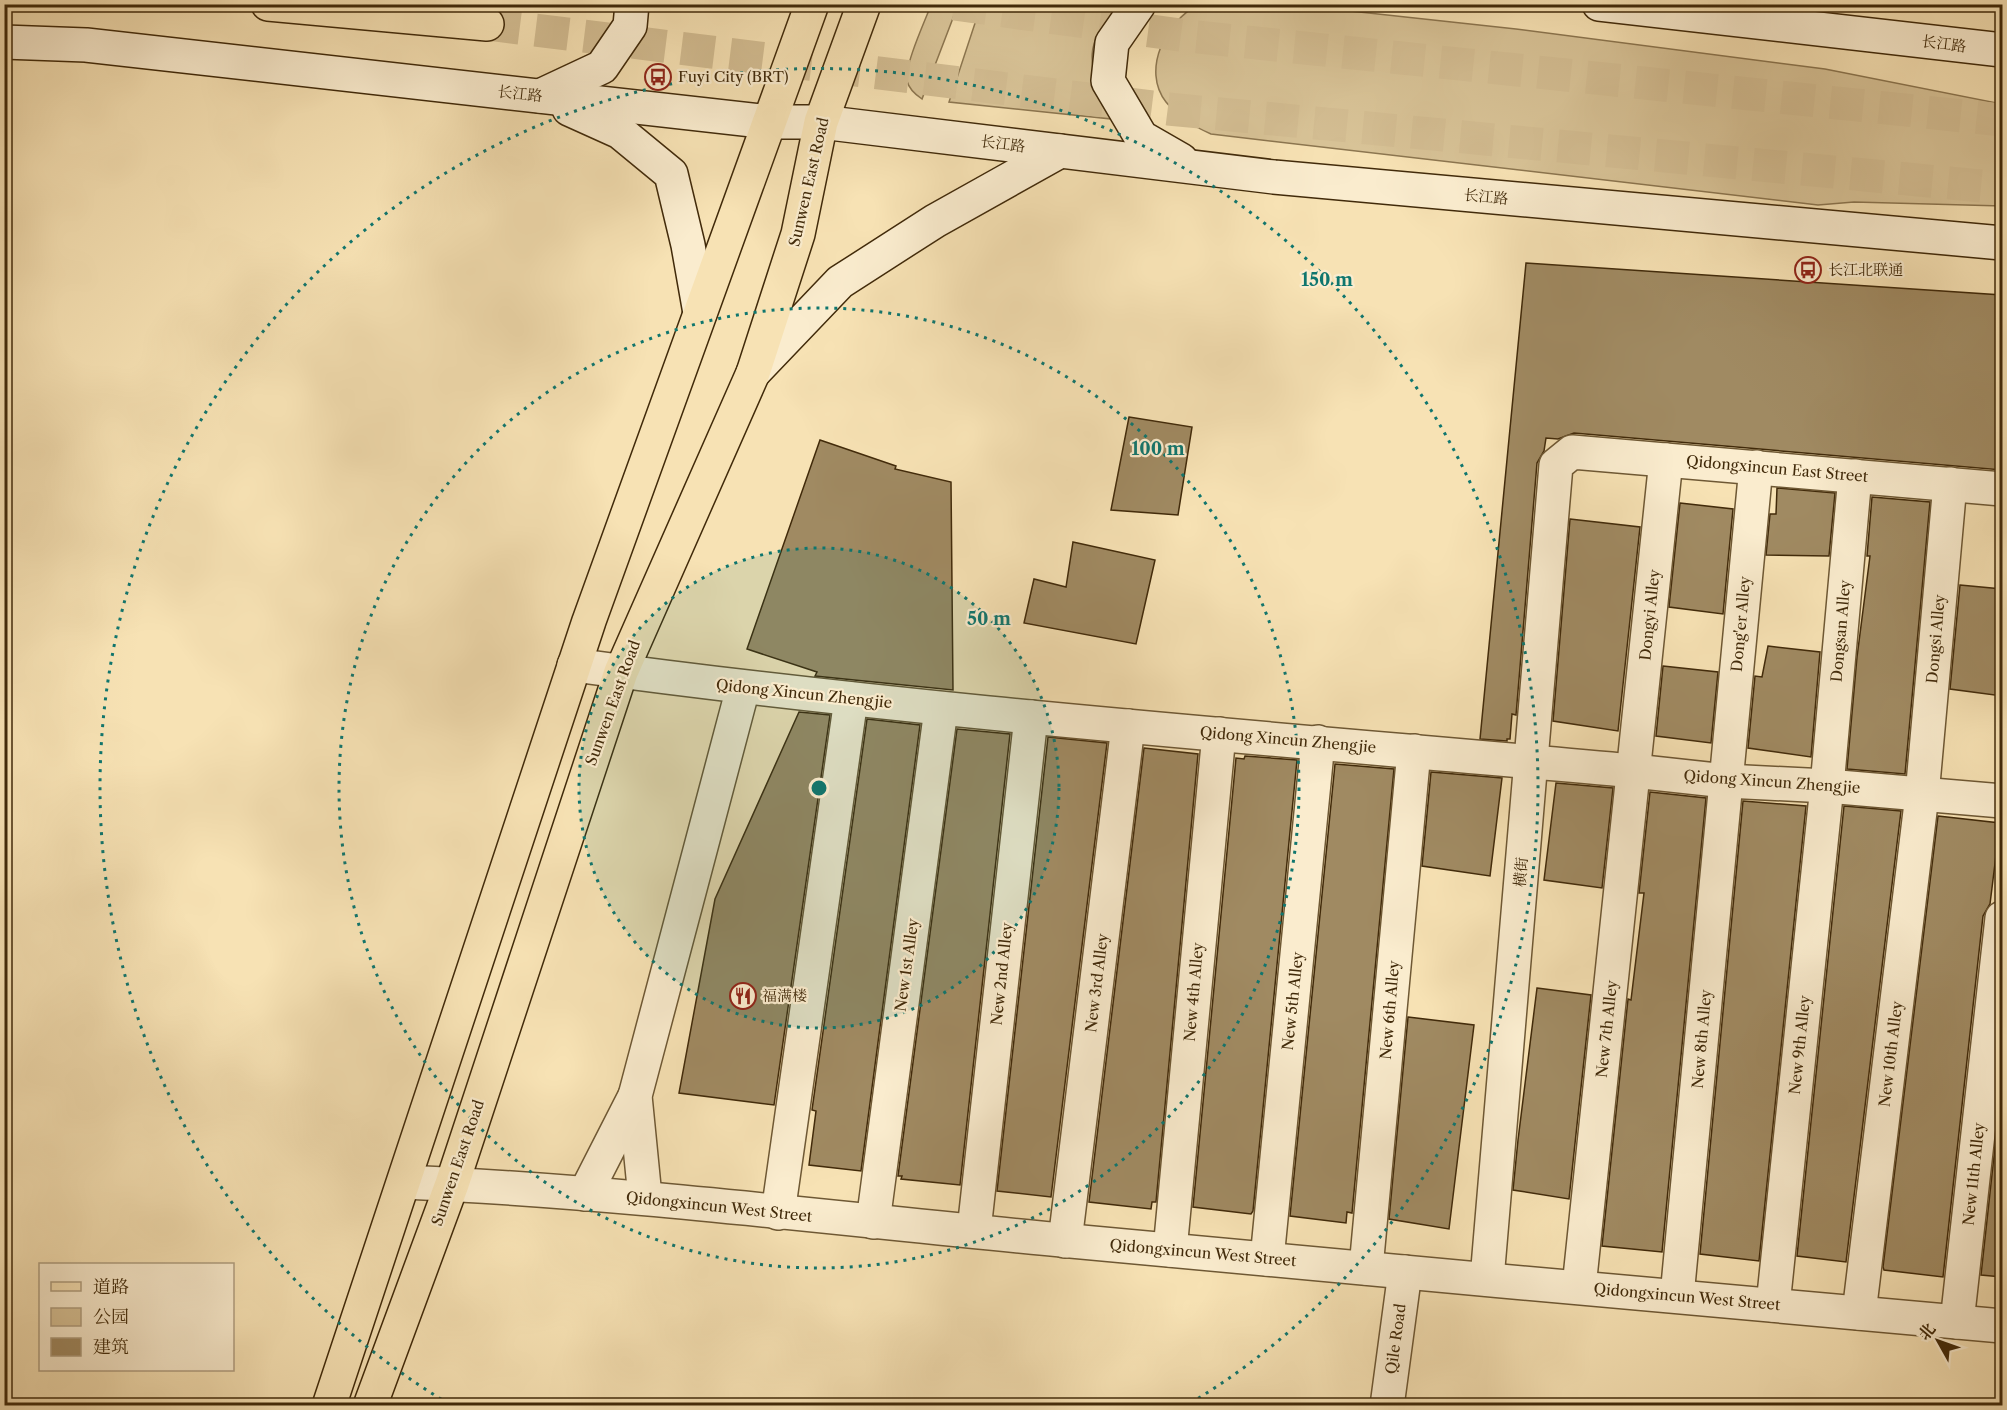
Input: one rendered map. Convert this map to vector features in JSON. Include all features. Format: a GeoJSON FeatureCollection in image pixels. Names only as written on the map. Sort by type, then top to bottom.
{"type":"FeatureCollection","features":[{"type":"Feature","properties":{"kind":"main road"},"geometry":{"type":"LineString","coordinates":[[268,4],[487,24]]}},
{"type":"Feature","properties":{"kind":"main road"},"geometry":{"type":"LineString","coordinates":[[329,1406],[588,621],[812,4]]}},
{"type":"Feature","properties":{"kind":"main road","name":"Sunwen East Road"},"geometry":{"type":"LineString","coordinates":[[370,1406],[452,1184],[621,672],[753,373],[798,234],[821,122],[864,4]]}},
{"type":"Feature","properties":{"kind":"street"},"geometry":{"type":"LineString","coordinates":[[540,96],[602,67],[630,26],[632,4]]}},
{"type":"Feature","properties":{"kind":"street"},"geometry":{"type":"LineString","coordinates":[[1139,4],[1112,43],[1108,81],[1141,137],[1195,167]]}},
{"type":"Feature","properties":{"kind":"street","name":"长江路"},"geometry":{"type":"LineString","coordinates":[[1599,4],[1761,14],[2002,50]]}},
{"type":"Feature","properties":{"kind":"street","name":"长江路"},"geometry":{"type":"LineString","coordinates":[[4,42],[86,45],[769,122],[821,122],[1286,178],[1997,241]]}},
{"type":"Feature","properties":{"kind":"street"},"geometry":{"type":"LineString","coordinates":[[540,96],[620,132],[671,174],[688,245],[700,313]]}},
{"type":"Feature","properties":{"kind":"street"},"geometry":{"type":"LineString","coordinates":[[753,373],[840,282],[935,222],[1059,151]]}},
{"type":"Feature","properties":{"kind":"street","name":"Qidongxincun East Street"},"geometry":{"type":"LineString","coordinates":[[1556,465],[1572,452],[2002,489]]}},
{"type":"Feature","properties":{"kind":"street","name":"Dongyi Alley"},"geometry":{"type":"LineString","coordinates":[[1634,771],[1666,460]]}},
{"type":"Feature","properties":{"kind":"street","name":"横街"},"geometry":{"type":"LineString","coordinates":[[1487,1279],[1556,465]]}},
{"type":"Feature","properties":{"kind":"street","name":"Dong'er Alley"},"geometry":{"type":"LineString","coordinates":[[1726,781],[1756,467]]}},
{"type":"Feature","properties":{"kind":"street","name":"Dongsan Alley"},"geometry":{"type":"LineString","coordinates":[[1827,786],[1855,476]]}},
{"type":"Feature","properties":{"kind":"street","name":"Dongsi Alley"},"geometry":{"type":"LineString","coordinates":[[1922,795],[1950,484]]}},
{"type":"Feature","properties":{"kind":"street","name":"Qidong Xincun Zhengjie"},"geometry":{"type":"LineString","coordinates":[[574,665],[743,688],[942,709],[1531,761],[1726,781],[1827,786],[2002,801]]}},
{"type":"Feature","properties":{"kind":"street"},"geometry":{"type":"LineString","coordinates":[[585,1194],[635,1096],[743,688]]}},
{"type":"Feature","properties":{"kind":"street"},"geometry":{"type":"LineString","coordinates":[[778,1213],[851,699]]}},
{"type":"Feature","properties":{"kind":"street","name":"New 1st Alley"},"geometry":{"type":"LineString","coordinates":[[873,1222],[942,709]]}},
{"type":"Feature","properties":{"kind":"street","name":"New 2nd Alley"},"geometry":{"type":"LineString","coordinates":[[974,1230],[1031,717]]}},
{"type":"Feature","properties":{"kind":"street","name":"New 3rd Alley"},"geometry":{"type":"LineString","coordinates":[[1065,1241],[1128,726]]}},
{"type":"Feature","properties":{"kind":"street","name":"New 4th Alley"},"geometry":{"type":"LineString","coordinates":[[1170,1250],[1219,734]]}},
{"type":"Feature","properties":{"kind":"street","name":"New 5th Alley"},"geometry":{"type":"LineString","coordinates":[[1267,1259],[1318,742]]}},
{"type":"Feature","properties":{"kind":"street","name":"New 6th Alley"},"geometry":{"type":"LineString","coordinates":[[1366,1268],[1414,751]]}},
{"type":"Feature","properties":{"kind":"street","name":"New 7th Alley"},"geometry":{"type":"LineString","coordinates":[[1579,1287],[1634,771]]}},
{"type":"Feature","properties":{"kind":"street","name":"New 8th Alley"},"geometry":{"type":"LineString","coordinates":[[1677,1296],[1726,781]]}},
{"type":"Feature","properties":{"kind":"street","name":"New 9th Alley"},"geometry":{"type":"LineString","coordinates":[[1773,1305],[1827,786]]}},
{"type":"Feature","properties":{"kind":"street","name":"New 10th Alley"},"geometry":{"type":"LineString","coordinates":[[1859,1313],[1922,795]]}},
{"type":"Feature","properties":{"kind":"street","name":"New 11th Alley"},"geometry":{"type":"LineString","coordinates":[[1957,1322],[2002,918]]}},
{"type":"Feature","properties":{"kind":"street"},"geometry":{"type":"LineString","coordinates":[[635,1096],[645,1197]]}},
{"type":"Feature","properties":{"kind":"street","name":"Qidongxincun West Street"},"geometry":{"type":"LineString","coordinates":[[404,1182],[645,1197],[778,1213],[974,1230],[1065,1241],[2002,1326]]}},
{"type":"Feature","properties":{"kind":"street","name":"Qile Road"},"geometry":{"type":"LineString","coordinates":[[1387,1406],[1406,1272]]}},
{"type":"Feature","properties":{"kind":"green space"},"geometry":{"type":"Polygon","coordinates":[[[931,5],[958,5],[922,99],[909,87],[907,74],[931,5]]]}},
{"type":"Feature","properties":{"kind":"green space"},"geometry":{"type":"Polygon","coordinates":[[[981,5],[1121,5],[1098,34],[1093,47],[1092,59],[1098,85],[1112,119],[949,102],[981,5]]]}},
{"type":"Feature","properties":{"kind":"green space"},"geometry":{"type":"Polygon","coordinates":[[[1198,5],[1295,5],[1516,29],[1825,69],[2002,104],[2002,206],[1854,202],[1818,205],[1211,134],[1187,121],[1171,108],[1159,89],[1156,76],[1157,61],[1167,34],[1186,12],[1198,5]]]}},
{"type":"Feature","properties":{"kind":"building"},"geometry":{"type":"Polygon","coordinates":[[[1526,263],[2002,295],[2002,470],[1574,433],[1558,439],[1546,438],[1544,451],[1537,463],[1516,715],[1512,714],[1510,739],[1507,741],[1480,739],[1526,263]]]}},
{"type":"Feature","properties":{"kind":"building"},"geometry":{"type":"Polygon","coordinates":[[[1129,417],[1192,427],[1178,515],[1111,510],[1129,417]]]}},
{"type":"Feature","properties":{"kind":"building"},"geometry":{"type":"Polygon","coordinates":[[[820,440],[896,466],[895,469],[951,482],[953,690],[815,676],[817,672],[747,649],[820,440]]]}},
{"type":"Feature","properties":{"kind":"building"},"geometry":{"type":"Polygon","coordinates":[[[1777,488],[1835,493],[1829,556],[1766,555],[1770,514],[1776,514],[1777,488]]]}},
{"type":"Feature","properties":{"kind":"building"},"geometry":{"type":"Polygon","coordinates":[[[1872,497],[1930,502],[1905,774],[1847,769],[1857,657],[1870,556],[1867,556],[1872,497]]]}},
{"type":"Feature","properties":{"kind":"building"},"geometry":{"type":"Polygon","coordinates":[[[1680,503],[1733,509],[1723,614],[1669,607],[1680,503]]]}},
{"type":"Feature","properties":{"kind":"building"},"geometry":{"type":"Polygon","coordinates":[[[1570,519],[1640,527],[1618,731],[1553,721],[1570,519]]]}},
{"type":"Feature","properties":{"kind":"building"},"geometry":{"type":"Polygon","coordinates":[[[1073,542],[1155,560],[1136,644],[1024,623],[1034,579],[1066,587],[1073,542]]]}},
{"type":"Feature","properties":{"kind":"building"},"geometry":{"type":"Polygon","coordinates":[[[1960,585],[2002,589],[2002,696],[1950,689],[1960,585]]]}},
{"type":"Feature","properties":{"kind":"building"},"geometry":{"type":"Polygon","coordinates":[[[1768,646],[1820,652],[1811,757],[1748,748],[1755,676],[1762,677],[1768,646]]]}},
{"type":"Feature","properties":{"kind":"building"},"geometry":{"type":"Polygon","coordinates":[[[1663,666],[1718,672],[1711,743],[1656,736],[1663,666]]]}},
{"type":"Feature","properties":{"kind":"building","name":"福满楼"},"geometry":{"type":"Polygon","coordinates":[[[799,712],[830,715],[774,1105],[679,1093],[715,899],[799,712]]]}},
{"type":"Feature","properties":{"kind":"building"},"geometry":{"type":"Polygon","coordinates":[[[867,719],[920,725],[861,1171],[809,1165],[816,1111],[812,1110],[867,719]]]}},
{"type":"Feature","properties":{"kind":"building"},"geometry":{"type":"Polygon","coordinates":[[[957,729],[1010,734],[960,1185],[901,1179],[902,1176],[898,1176],[957,729]]]}},
{"type":"Feature","properties":{"kind":"building"},"geometry":{"type":"Polygon","coordinates":[[[1048,737],[1107,743],[1051,1197],[997,1191],[1048,737]]]}},
{"type":"Feature","properties":{"kind":"building"},"geometry":{"type":"Polygon","coordinates":[[[1144,748],[1198,754],[1156,1202],[1152,1202],[1151,1209],[1089,1202],[1144,748]]]}},
{"type":"Feature","properties":{"kind":"building"},"geometry":{"type":"Polygon","coordinates":[[[1245,756],[1297,760],[1251,1214],[1193,1207],[1236,758],[1244,759],[1245,756]]]}},
{"type":"Feature","properties":{"kind":"building"},"geometry":{"type":"Polygon","coordinates":[[[1335,764],[1394,769],[1352,1213],[1347,1212],[1346,1223],[1290,1216],[1335,764]]]}},
{"type":"Feature","properties":{"kind":"building"},"geometry":{"type":"Polygon","coordinates":[[[1431,772],[1502,778],[1490,876],[1422,866],[1431,772]]]}},
{"type":"Feature","properties":{"kind":"building"},"geometry":{"type":"Polygon","coordinates":[[[1556,783],[1613,788],[1602,888],[1544,880],[1556,783]]]}},
{"type":"Feature","properties":{"kind":"building"},"geometry":{"type":"Polygon","coordinates":[[[1650,792],[1706,798],[1662,1252],[1602,1246],[1628,999],[1631,1000],[1644,893],[1639,893],[1650,792]]]}},
{"type":"Feature","properties":{"kind":"building"},"geometry":{"type":"Polygon","coordinates":[[[1743,801],[1806,806],[1759,1261],[1700,1254],[1743,801]]]}},
{"type":"Feature","properties":{"kind":"building"},"geometry":{"type":"Polygon","coordinates":[[[1844,806],[1901,811],[1846,1262],[1797,1256],[1844,806]]]}},
{"type":"Feature","properties":{"kind":"building"},"geometry":{"type":"Polygon","coordinates":[[[1938,816],[2000,823],[1990,904],[1983,916],[1943,1277],[1884,1270],[1883,1267],[1938,816]]]}},
{"type":"Feature","properties":{"kind":"building"},"geometry":{"type":"Polygon","coordinates":[[[1537,988],[1591,995],[1569,1199],[1513,1190],[1537,988]]]}},
{"type":"Feature","properties":{"kind":"building"},"geometry":{"type":"Polygon","coordinates":[[[1408,1017],[1474,1025],[1449,1229],[1389,1219],[1408,1017]]]}},
{"type":"Feature","properties":{"kind":"building"},"geometry":{"type":"Polygon","coordinates":[[[2002,1083],[2002,1277],[1981,1275],[2002,1083]]]}},
{"type":"Feature","properties":{"kind":"tunnel"},"geometry":{"type":"LineString","coordinates":[[954,4],[1188,36],[2002,120]]}},
{"type":"Feature","properties":{"kind":"tunnel"},"geometry":{"type":"LineString","coordinates":[[487,24],[1168,109],[2002,188]]}},
{"type":"Feature","properties":{"kind":"place","name":"Fuyi City (BRT)"},"geometry":{"type":"Point","coordinates":[658,77]}},
{"type":"Feature","properties":{"kind":"place","name":"长江北联通"},"geometry":{"type":"Point","coordinates":[1808,270]}},
{"type":"Feature","properties":{"kind":"place","name":"福满楼"},"geometry":{"type":"Point","coordinates":[743,996]}}]}
